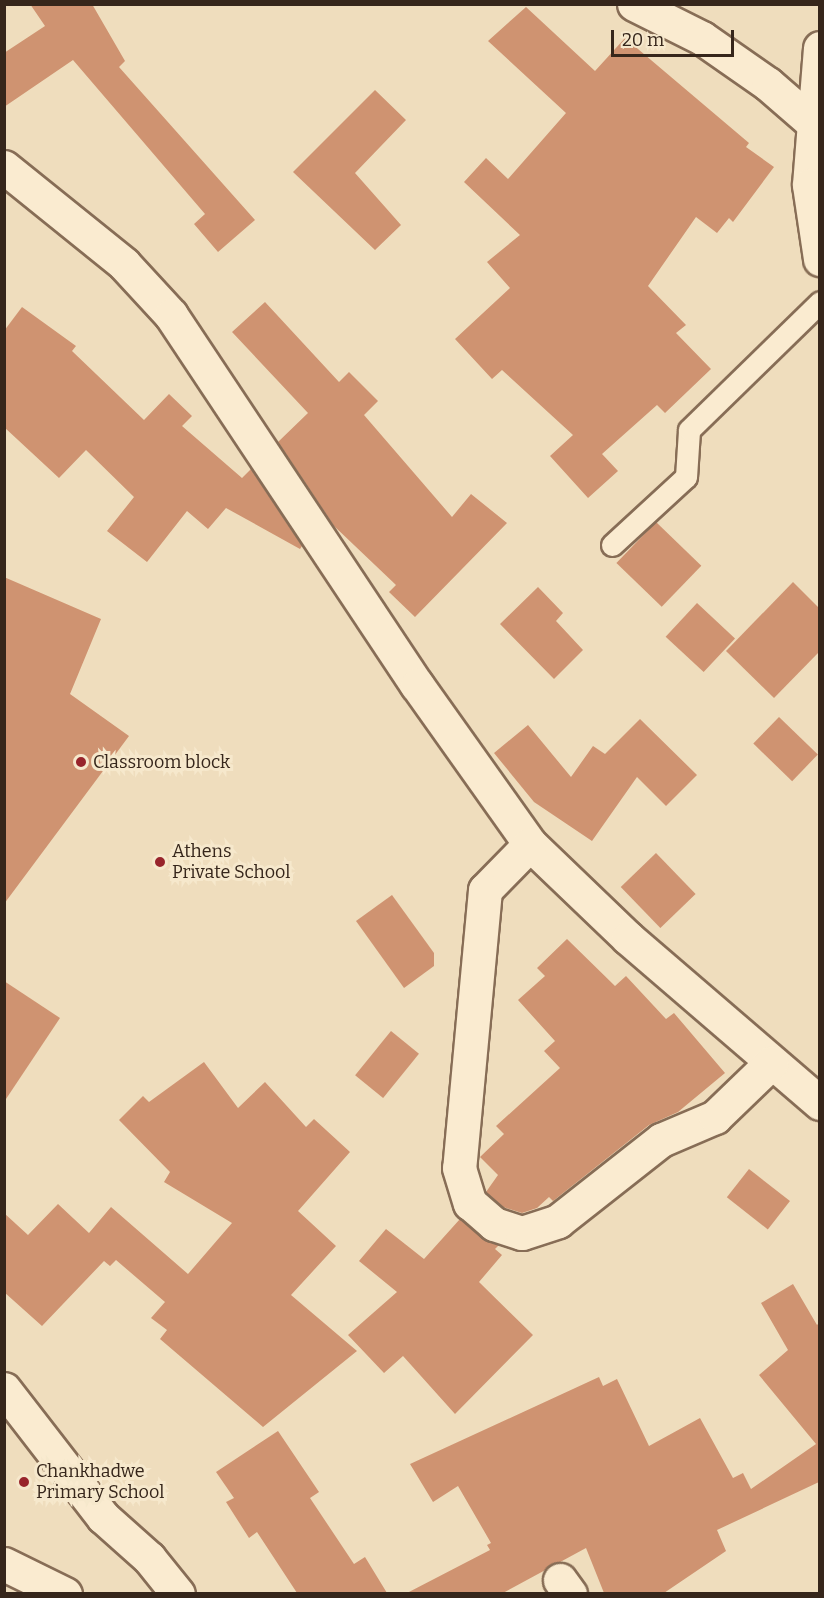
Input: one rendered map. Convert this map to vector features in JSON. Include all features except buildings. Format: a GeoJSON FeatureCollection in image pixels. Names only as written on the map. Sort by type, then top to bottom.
{"type":"FeatureCollection","features":[{"type":"Feature","properties":{"kind":"street"},"geometry":{"type":"LineString","coordinates":[[634,4],[702,38],[768,84],[815,126]]}},
{"type":"Feature","properties":{"kind":"street"},"geometry":{"type":"LineString","coordinates":[[819,48],[809,185],[819,259]]}},
{"type":"Feature","properties":{"kind":"street"},"geometry":{"type":"LineString","coordinates":[[4,167],[124,264],[171,315],[417,685],[530,844],[628,938],[819,1103]]}},
{"type":"Feature","properties":{"kind":"street"},"geometry":{"type":"LineString","coordinates":[[530,844],[485,890],[459,1168],[470,1203],[494,1224],[522,1233],[558,1221],[661,1140],[715,1117],[771,1063]]}},
{"type":"Feature","properties":{"kind":"street"},"geometry":{"type":"LineString","coordinates":[[4,1389],[104,1517],[149,1558],[178,1593]]}},
{"type":"Feature","properties":{"kind":"street"},"geometry":{"type":"LineString","coordinates":[[4,1564],[65,1593]]}},
{"type":"Feature","properties":{"kind":"lane"},"geometry":{"type":"LineString","coordinates":[[612,545],[686,477],[689,430],[819,302]]}},
{"type":"Feature","properties":{"kind":"place","name":"Classroom block"},"geometry":{"type":"Point","coordinates":[81,762]}},
{"type":"Feature","properties":{"kind":"place","name":"Athens Private School"},"geometry":{"type":"Point","coordinates":[160,862]}},
{"type":"Feature","properties":{"kind":"place","name":"Chankhadwe Primary School"},"geometry":{"type":"Point","coordinates":[24,1482]}}]}
